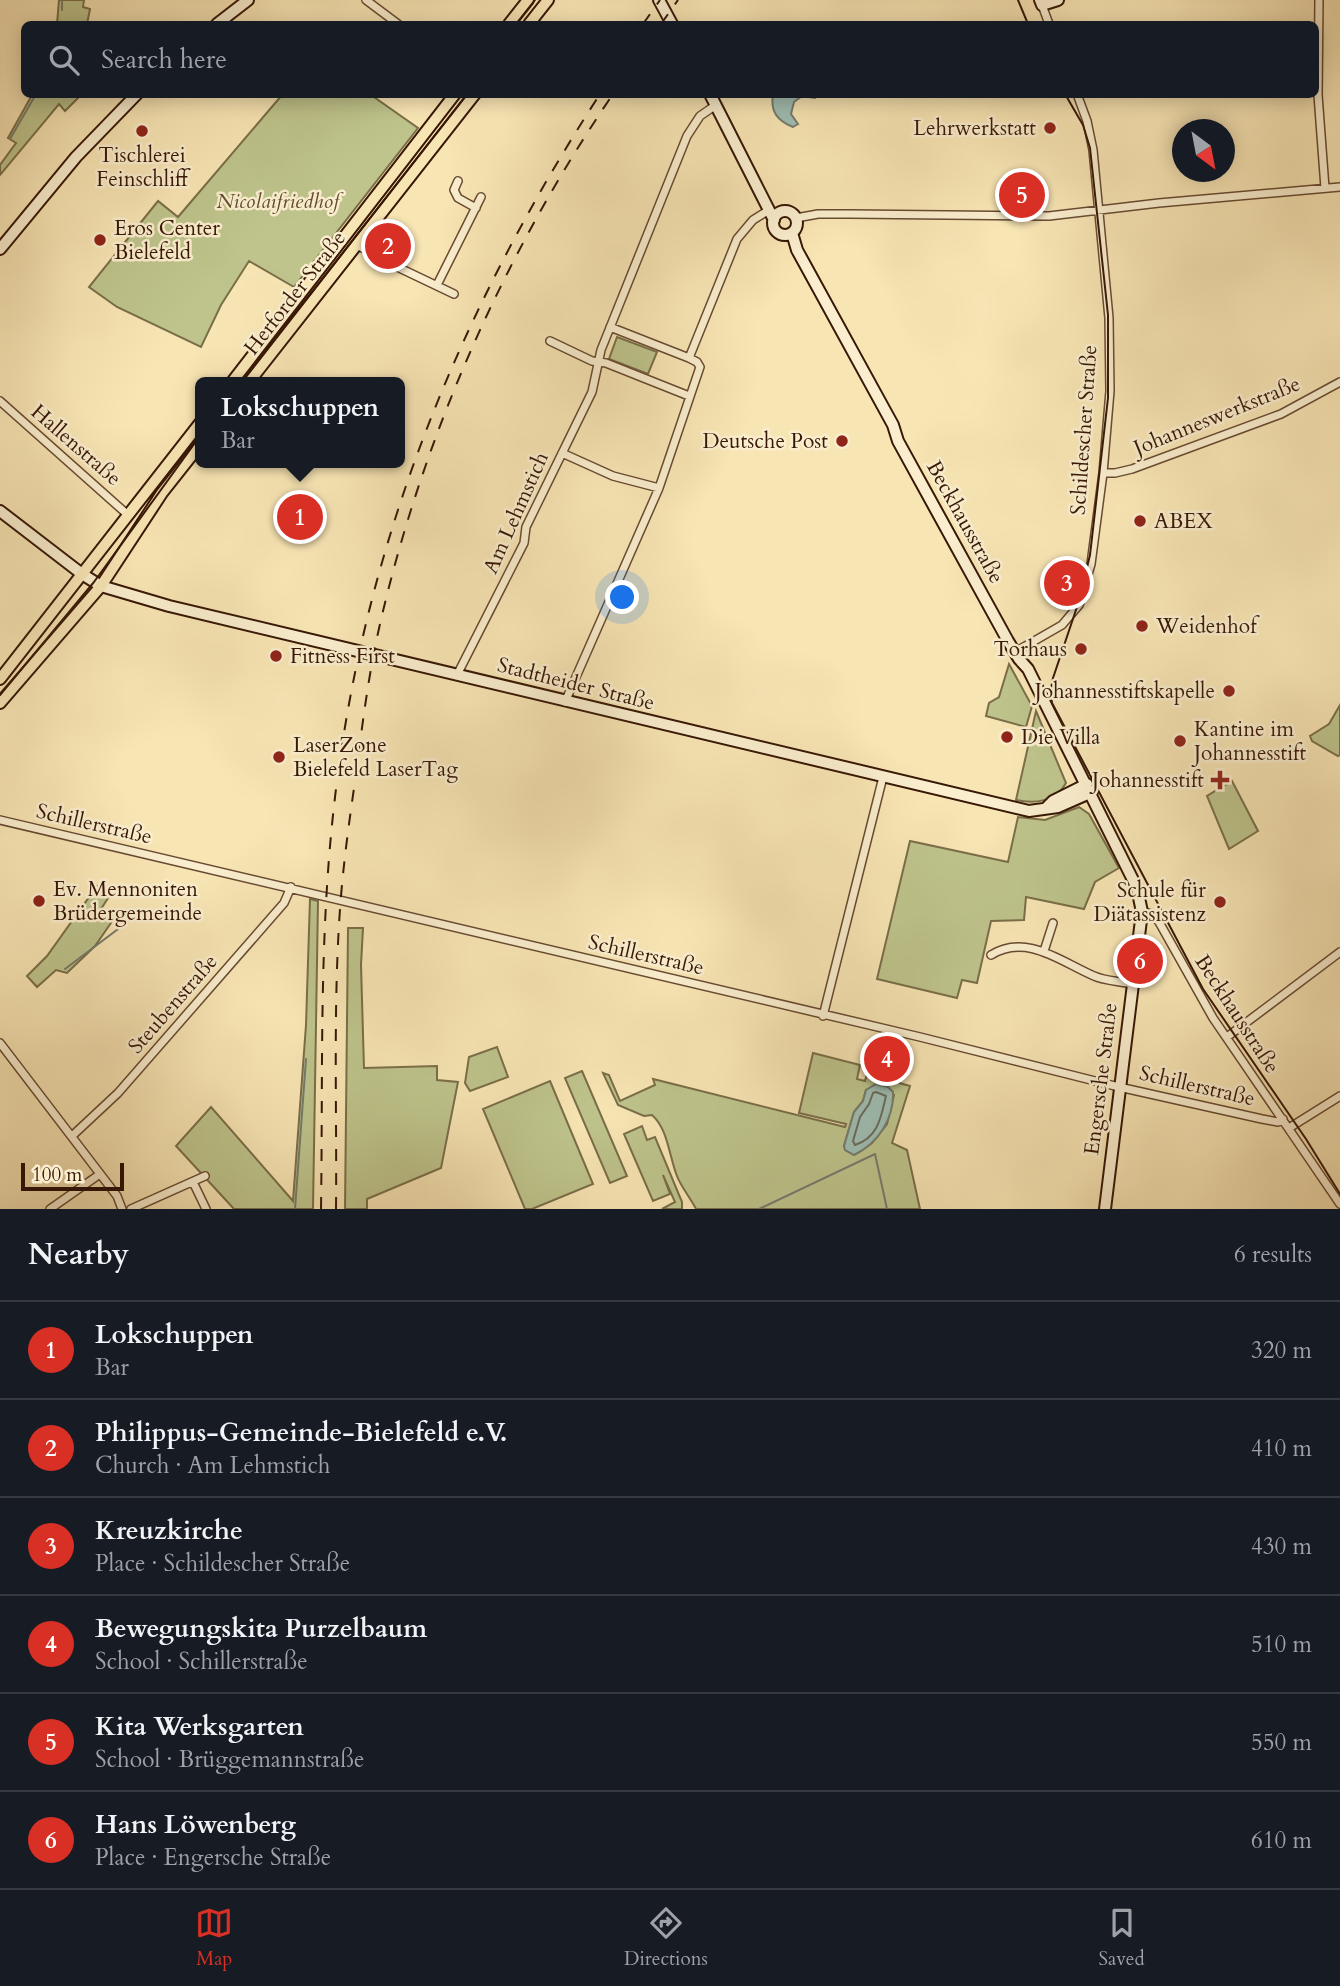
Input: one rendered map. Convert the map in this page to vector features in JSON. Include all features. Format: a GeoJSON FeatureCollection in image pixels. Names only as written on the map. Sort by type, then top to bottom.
{"type":"FeatureCollection","features":[{"type":"Feature","properties":{"kind":"main road"},"geometry":{"type":"LineString","coordinates":[[221,21],[248,0]]}},
{"type":"Feature","properties":{"kind":"main road"},"geometry":{"type":"LineString","coordinates":[[511,21],[528,0]]}},
{"type":"Feature","properties":{"kind":"main road"},"geometry":{"type":"LineString","coordinates":[[531,21],[548,0]]}},
{"type":"Feature","properties":{"kind":"main road"},"geometry":{"type":"LineString","coordinates":[[659,0],[670,21]]}},
{"type":"Feature","properties":{"kind":"main road"},"geometry":{"type":"LineString","coordinates":[[1041,2],[1058,0]]}},
{"type":"Feature","properties":{"kind":"main road"},"geometry":{"type":"LineString","coordinates":[[0,249],[76,157],[133,98]]}},
{"type":"Feature","properties":{"kind":"main road","name":"Herforder Straße"},"geometry":{"type":"LineString","coordinates":[[236,377],[452,98]]}},
{"type":"Feature","properties":{"kind":"main road","name":"Herforder Straße"},"geometry":{"type":"LineString","coordinates":[[253,377],[472,98]]}},
{"type":"Feature","properties":{"kind":"main road"},"geometry":{"type":"LineString","coordinates":[[713,100],[740,150],[747,169],[774,214],[775,228],[787,234],[797,226],[796,218],[791,212],[774,214]]}},
{"type":"Feature","properties":{"kind":"main road","name":"Beckhausstraße"},"geometry":{"type":"LineString","coordinates":[[787,234],[1017,656],[1028,669],[1086,790],[1134,880],[1142,912]]}},
{"type":"Feature","properties":{"kind":"main road"},"geometry":{"type":"LineString","coordinates":[[0,680],[195,429]]}},
{"type":"Feature","properties":{"kind":"main road"},"geometry":{"type":"LineString","coordinates":[[0,703],[101,586],[162,493],[195,450]]}},
{"type":"Feature","properties":{"kind":"main road","name":"Stadtheider Straße"},"geometry":{"type":"LineString","coordinates":[[0,511],[101,586],[169,606],[1030,811],[1045,810],[1054,801],[1086,790]]}},
{"type":"Feature","properties":{"kind":"main road","name":"Engersche Straße"},"geometry":{"type":"LineString","coordinates":[[1105,1209],[1142,912]]}},
{"type":"Feature","properties":{"kind":"street"},"geometry":{"type":"LineString","coordinates":[[366,0],[394,21]]}},
{"type":"Feature","properties":{"kind":"street"},"geometry":{"type":"LineString","coordinates":[[1319,48],[1320,0]]}},
{"type":"Feature","properties":{"kind":"street"},"geometry":{"type":"LineString","coordinates":[[1041,2],[1048,21]]}},
{"type":"Feature","properties":{"kind":"street","name":"Schildescher Straße"},"geometry":{"type":"LineString","coordinates":[[1017,656],[1062,625],[1079,605],[1093,554],[1103,472],[1111,350],[1101,209],[1092,141],[1078,98]]}},
{"type":"Feature","properties":{"kind":"street"},"geometry":{"type":"LineString","coordinates":[[1318,98],[1325,188]]}},
{"type":"Feature","properties":{"kind":"street","name":"Am Lehmstich"},"geometry":{"type":"LineString","coordinates":[[457,675],[524,543],[526,527],[592,392],[597,378],[598,362],[610,327],[687,136],[713,100]]}},
{"type":"Feature","properties":{"kind":"street"},"geometry":{"type":"LineString","coordinates":[[458,181],[454,190],[456,196],[476,208]]}},
{"type":"Feature","properties":{"kind":"street"},"geometry":{"type":"LineString","coordinates":[[796,218],[818,214],[1049,216],[1340,187]]}},
{"type":"Feature","properties":{"kind":"street"},"geometry":{"type":"LineString","coordinates":[[437,285],[481,197]]}},
{"type":"Feature","properties":{"kind":"street"},"geometry":{"type":"LineString","coordinates":[[689,358],[737,239],[747,225],[774,214]]}},
{"type":"Feature","properties":{"kind":"street"},"geometry":{"type":"LineString","coordinates":[[357,245],[454,293]]}},
{"type":"Feature","properties":{"kind":"street"},"geometry":{"type":"LineString","coordinates":[[565,702],[659,488],[700,367],[689,358],[610,327]]}},
{"type":"Feature","properties":{"kind":"street"},"geometry":{"type":"LineString","coordinates":[[550,341],[689,396]]}},
{"type":"Feature","properties":{"kind":"street","name":"Johanneswerkstraße"},"geometry":{"type":"LineString","coordinates":[[1103,472],[1115,473],[1132,469],[1275,417],[1340,382]]}},
{"type":"Feature","properties":{"kind":"street","name":"Hallenstraße"},"geometry":{"type":"LineString","coordinates":[[0,401],[128,515]]}},
{"type":"Feature","properties":{"kind":"street"},"geometry":{"type":"LineString","coordinates":[[562,453],[613,476],[659,488]]}},
{"type":"Feature","properties":{"kind":"street"},"geometry":{"type":"LineString","coordinates":[[823,1016],[883,777]]}},
{"type":"Feature","properties":{"kind":"street","name":"Schillerstraße"},"geometry":{"type":"LineString","coordinates":[[0,820],[291,887],[1119,1087],[1262,1119],[1278,1122],[1283,1119]]}},
{"type":"Feature","properties":{"kind":"street","name":"Steubenstraße"},"geometry":{"type":"LineString","coordinates":[[72,1136],[135,1074],[284,903],[291,887]]}},
{"type":"Feature","properties":{"kind":"street","name":"Beckhausstraße"},"geometry":{"type":"LineString","coordinates":[[1142,912],[1152,914],[1159,922],[1197,992],[1340,1204]]}},
{"type":"Feature","properties":{"kind":"street"},"geometry":{"type":"LineString","coordinates":[[1044,951],[1053,923]]}},
{"type":"Feature","properties":{"kind":"street"},"geometry":{"type":"LineString","coordinates":[[990,955],[1012,947],[1044,951],[1097,977],[1132,984]]}},
{"type":"Feature","properties":{"kind":"street"},"geometry":{"type":"LineString","coordinates":[[1227,1037],[1340,951]]}},
{"type":"Feature","properties":{"kind":"street"},"geometry":{"type":"LineString","coordinates":[[0,1043],[117,1196],[122,1209]]}},
{"type":"Feature","properties":{"kind":"street"},"geometry":{"type":"LineString","coordinates":[[1290,1128],[1340,1096]]}},
{"type":"Feature","properties":{"kind":"street"},"geometry":{"type":"LineString","coordinates":[[50,1209],[100,1174]]}},
{"type":"Feature","properties":{"kind":"street"},"geometry":{"type":"LineString","coordinates":[[131,1209],[205,1176]]}},
{"type":"Feature","properties":{"kind":"street"},"geometry":{"type":"LineString","coordinates":[[193,1182],[206,1209]]}},
{"type":"Feature","properties":{"kind":"green space"},"geometry":{"type":"Polygon","coordinates":[[[59,0],[84,0],[83,7],[90,9],[88,21],[57,21],[59,0]]]}},
{"type":"Feature","properties":{"kind":"green space"},"geometry":{"type":"Polygon","coordinates":[[[30,98],[78,98],[65,111],[59,104],[0,175],[0,165],[16,143],[8,138],[30,98]]]}},
{"type":"Feature","properties":{"kind":"green space","name":"Nicolaifriedhof"},"geometry":{"type":"Polygon","coordinates":[[[279,98],[375,98],[418,128],[294,287],[249,261],[221,305],[201,347],[117,307],[89,287],[158,201],[178,217],[279,98]]]}},
{"type":"Feature","properties":{"kind":"green space"},"geometry":{"type":"Polygon","coordinates":[[[617,337],[657,352],[648,374],[609,359],[617,337]]]}},
{"type":"Feature","properties":{"kind":"green space"},"geometry":{"type":"Polygon","coordinates":[[[1009,664],[1032,706],[1026,727],[986,716],[989,703],[999,697],[1009,664]]]}},
{"type":"Feature","properties":{"kind":"green space"},"geometry":{"type":"Polygon","coordinates":[[[1340,705],[1338,756],[1312,741],[1310,736],[1329,724],[1340,705]]]}},
{"type":"Feature","properties":{"kind":"green space"},"geometry":{"type":"Polygon","coordinates":[[[1036,711],[1066,783],[1051,798],[1030,802],[1016,800],[1036,711]]]}},
{"type":"Feature","properties":{"kind":"green space"},"geometry":{"type":"Polygon","coordinates":[[[1232,781],[1258,831],[1229,849],[1207,796],[1232,781]]]}},
{"type":"Feature","properties":{"kind":"green space"},"geometry":{"type":"Polygon","coordinates":[[[1079,807],[1089,814],[1119,868],[1095,882],[1084,909],[1026,897],[1024,920],[991,921],[977,983],[962,980],[957,998],[877,979],[910,841],[1008,862],[1018,817],[1045,820],[1079,807]]]}},
{"type":"Feature","properties":{"kind":"green space"},"geometry":{"type":"Polygon","coordinates":[[[97,886],[110,895],[101,909],[113,920],[95,946],[67,973],[56,970],[37,987],[27,976],[47,956],[97,886]]]}},
{"type":"Feature","properties":{"kind":"green space"},"geometry":{"type":"Polygon","coordinates":[[[310,899],[318,901],[313,1209],[234,1209],[176,1146],[211,1107],[293,1201],[306,1025],[310,899]]]}},
{"type":"Feature","properties":{"kind":"green space"},"geometry":{"type":"Polygon","coordinates":[[[348,928],[363,928],[361,965],[364,1068],[437,1066],[437,1080],[458,1082],[441,1168],[367,1199],[367,1209],[345,1209],[348,928]]]}},
{"type":"Feature","properties":{"kind":"green space"},"geometry":{"type":"Polygon","coordinates":[[[497,1047],[508,1077],[470,1091],[465,1083],[469,1057],[497,1047]]]}},
{"type":"Feature","properties":{"kind":"green space"},"geometry":{"type":"Polygon","coordinates":[[[813,1053],[860,1065],[857,1079],[865,1081],[867,1074],[910,1086],[892,1143],[907,1150],[920,1209],[696,1209],[678,1180],[662,1128],[652,1115],[644,1116],[618,1105],[603,1073],[609,1075],[620,1101],[655,1085],[653,1079],[845,1127],[846,1124],[799,1113],[813,1053]],[[866,1090],[863,1101],[854,1112],[844,1146],[857,1153],[872,1143],[887,1124],[894,1095],[866,1090]]]}},
{"type":"Feature","properties":{"kind":"green space"},"geometry":{"type":"Polygon","coordinates":[[[582,1071],[627,1176],[610,1183],[565,1078],[582,1071]]]}},
{"type":"Feature","properties":{"kind":"green space"},"geometry":{"type":"Polygon","coordinates":[[[550,1081],[593,1184],[532,1209],[525,1209],[483,1109],[550,1081]]]}},
{"type":"Feature","properties":{"kind":"green space"},"geometry":{"type":"Polygon","coordinates":[[[642,1126],[647,1140],[655,1137],[682,1202],[682,1209],[662,1209],[675,1202],[663,1175],[670,1194],[653,1201],[624,1134],[642,1126]]]}},
{"type":"Feature","properties":{"kind":"water"},"geometry":{"type":"Polygon","coordinates":[[[773,98],[799,98],[794,102],[791,114],[798,124],[793,127],[783,122],[776,115],[773,98]]]}},
{"type":"Feature","properties":{"kind":"water"},"geometry":{"type":"Polygon","coordinates":[[[876,1084],[888,1087],[893,1092],[891,1111],[878,1137],[854,1155],[845,1150],[844,1146],[854,1112],[863,1101],[866,1090],[876,1084]]]}},
{"type":"Feature","properties":{"kind":"waterway"},"geometry":{"type":"LineString","coordinates":[[62,0],[62,10]]}},
{"type":"Feature","properties":{"kind":"waterway"},"geometry":{"type":"LineString","coordinates":[[10,139],[34,98]]}},
{"type":"Feature","properties":{"kind":"waterway"},"geometry":{"type":"LineString","coordinates":[[65,969],[138,914]]}},
{"type":"Feature","properties":{"kind":"waterway"},"geometry":{"type":"LineString","coordinates":[[295,1209],[306,1059]]}},
{"type":"Feature","properties":{"kind":"waterway"},"geometry":{"type":"LineString","coordinates":[[759,1209],[875,1154],[887,1209]]}},
{"type":"Feature","properties":{"kind":"tram line"},"geometry":{"type":"LineString","coordinates":[[518,21],[535,0]]}},
{"type":"Feature","properties":{"kind":"tram line"},"geometry":{"type":"LineString","coordinates":[[1018,0],[1027,21]]}},
{"type":"Feature","properties":{"kind":"tram line"},"geometry":{"type":"LineString","coordinates":[[246,377],[464,98]]}},
{"type":"Feature","properties":{"kind":"tram line"},"geometry":{"type":"LineString","coordinates":[[1067,98],[1083,125],[1090,148],[1108,315],[1108,398],[1090,555],[1078,604],[1053,678],[1052,703],[1203,989],[1306,1139],[1340,1194]]}},
{"type":"Feature","properties":{"kind":"tram line"},"geometry":{"type":"LineString","coordinates":[[0,695],[94,582],[195,443]]}},
{"type":"Feature","properties":{"kind":"railway"},"geometry":{"type":"LineString","coordinates":[[645,21],[660,0]]}},
{"type":"Feature","properties":{"kind":"railway"},"geometry":{"type":"LineString","coordinates":[[663,21],[678,0]]}},
{"type":"Feature","properties":{"kind":"railway"},"geometry":{"type":"LineString","coordinates":[[321,1209],[322,1012],[329,864],[347,717],[366,622],[392,529],[423,439],[460,350],[501,263],[548,178],[598,98]]}},
{"type":"Feature","properties":{"kind":"railway"},"geometry":{"type":"LineString","coordinates":[[336,1209],[336,1021],[340,909],[363,722],[380,624],[419,484],[472,349],[537,218],[573,155],[610,98]]}},
{"type":"Feature","properties":{"kind":"place","name":"Lehrwerkstatt"},"geometry":{"type":"Point","coordinates":[1050,128]}},
{"type":"Feature","properties":{"kind":"place","name":"Tischlerei Feinschliff"},"geometry":{"type":"Point","coordinates":[142,131]}},
{"type":"Feature","properties":{"kind":"place","name":"Kita Werksgarten"},"geometry":{"type":"Point","coordinates":[1022,195]}},
{"type":"Feature","properties":{"kind":"place","name":"Eros Center Bielefeld"},"geometry":{"type":"Point","coordinates":[100,240]}},
{"type":"Feature","properties":{"kind":"place","name":"Philippus-Gemeinde-Bielefeld e.V."},"geometry":{"type":"Point","coordinates":[388,246]}},
{"type":"Feature","properties":{"kind":"place","name":"Deutsche Post"},"geometry":{"type":"Point","coordinates":[842,441]}},
{"type":"Feature","properties":{"kind":"place","name":"Lokschuppen"},"geometry":{"type":"Point","coordinates":[300,517]}},
{"type":"Feature","properties":{"kind":"place","name":"ABEX"},"geometry":{"type":"Point","coordinates":[1140,521]}},
{"type":"Feature","properties":{"kind":"place","name":"Kreuzkirche"},"geometry":{"type":"Point","coordinates":[1067,583]}},
{"type":"Feature","properties":{"kind":"place","name":"Weidenhof"},"geometry":{"type":"Point","coordinates":[1142,626]}},
{"type":"Feature","properties":{"kind":"place","name":"Torhaus"},"geometry":{"type":"Point","coordinates":[1081,649]}},
{"type":"Feature","properties":{"kind":"place","name":"Fitness First"},"geometry":{"type":"Point","coordinates":[276,656]}},
{"type":"Feature","properties":{"kind":"place","name":"Johannesstiftskapelle"},"geometry":{"type":"Point","coordinates":[1229,691]}},
{"type":"Feature","properties":{"kind":"place","name":"Die Villa"},"geometry":{"type":"Point","coordinates":[1007,737]}},
{"type":"Feature","properties":{"kind":"place","name":"Kantine im Johannesstift"},"geometry":{"type":"Point","coordinates":[1180,741]}},
{"type":"Feature","properties":{"kind":"place","name":"LaserZone Bielefeld LaserTag"},"geometry":{"type":"Point","coordinates":[279,757]}},
{"type":"Feature","properties":{"kind":"place","name":"Johannesstift"},"geometry":{"type":"Point","coordinates":[1220,780]}},
{"type":"Feature","properties":{"kind":"place","name":"Ev. Mennoniten Brüdergemeinde"},"geometry":{"type":"Point","coordinates":[39,901]}},
{"type":"Feature","properties":{"kind":"place","name":"Schule für Diätassistenz"},"geometry":{"type":"Point","coordinates":[1220,902]}},
{"type":"Feature","properties":{"kind":"place","name":"Hans Löwenberg"},"geometry":{"type":"Point","coordinates":[1140,961]}},
{"type":"Feature","properties":{"kind":"place","name":"Bewegungskita Purzelbaum"},"geometry":{"type":"Point","coordinates":[887,1059]}}]}
